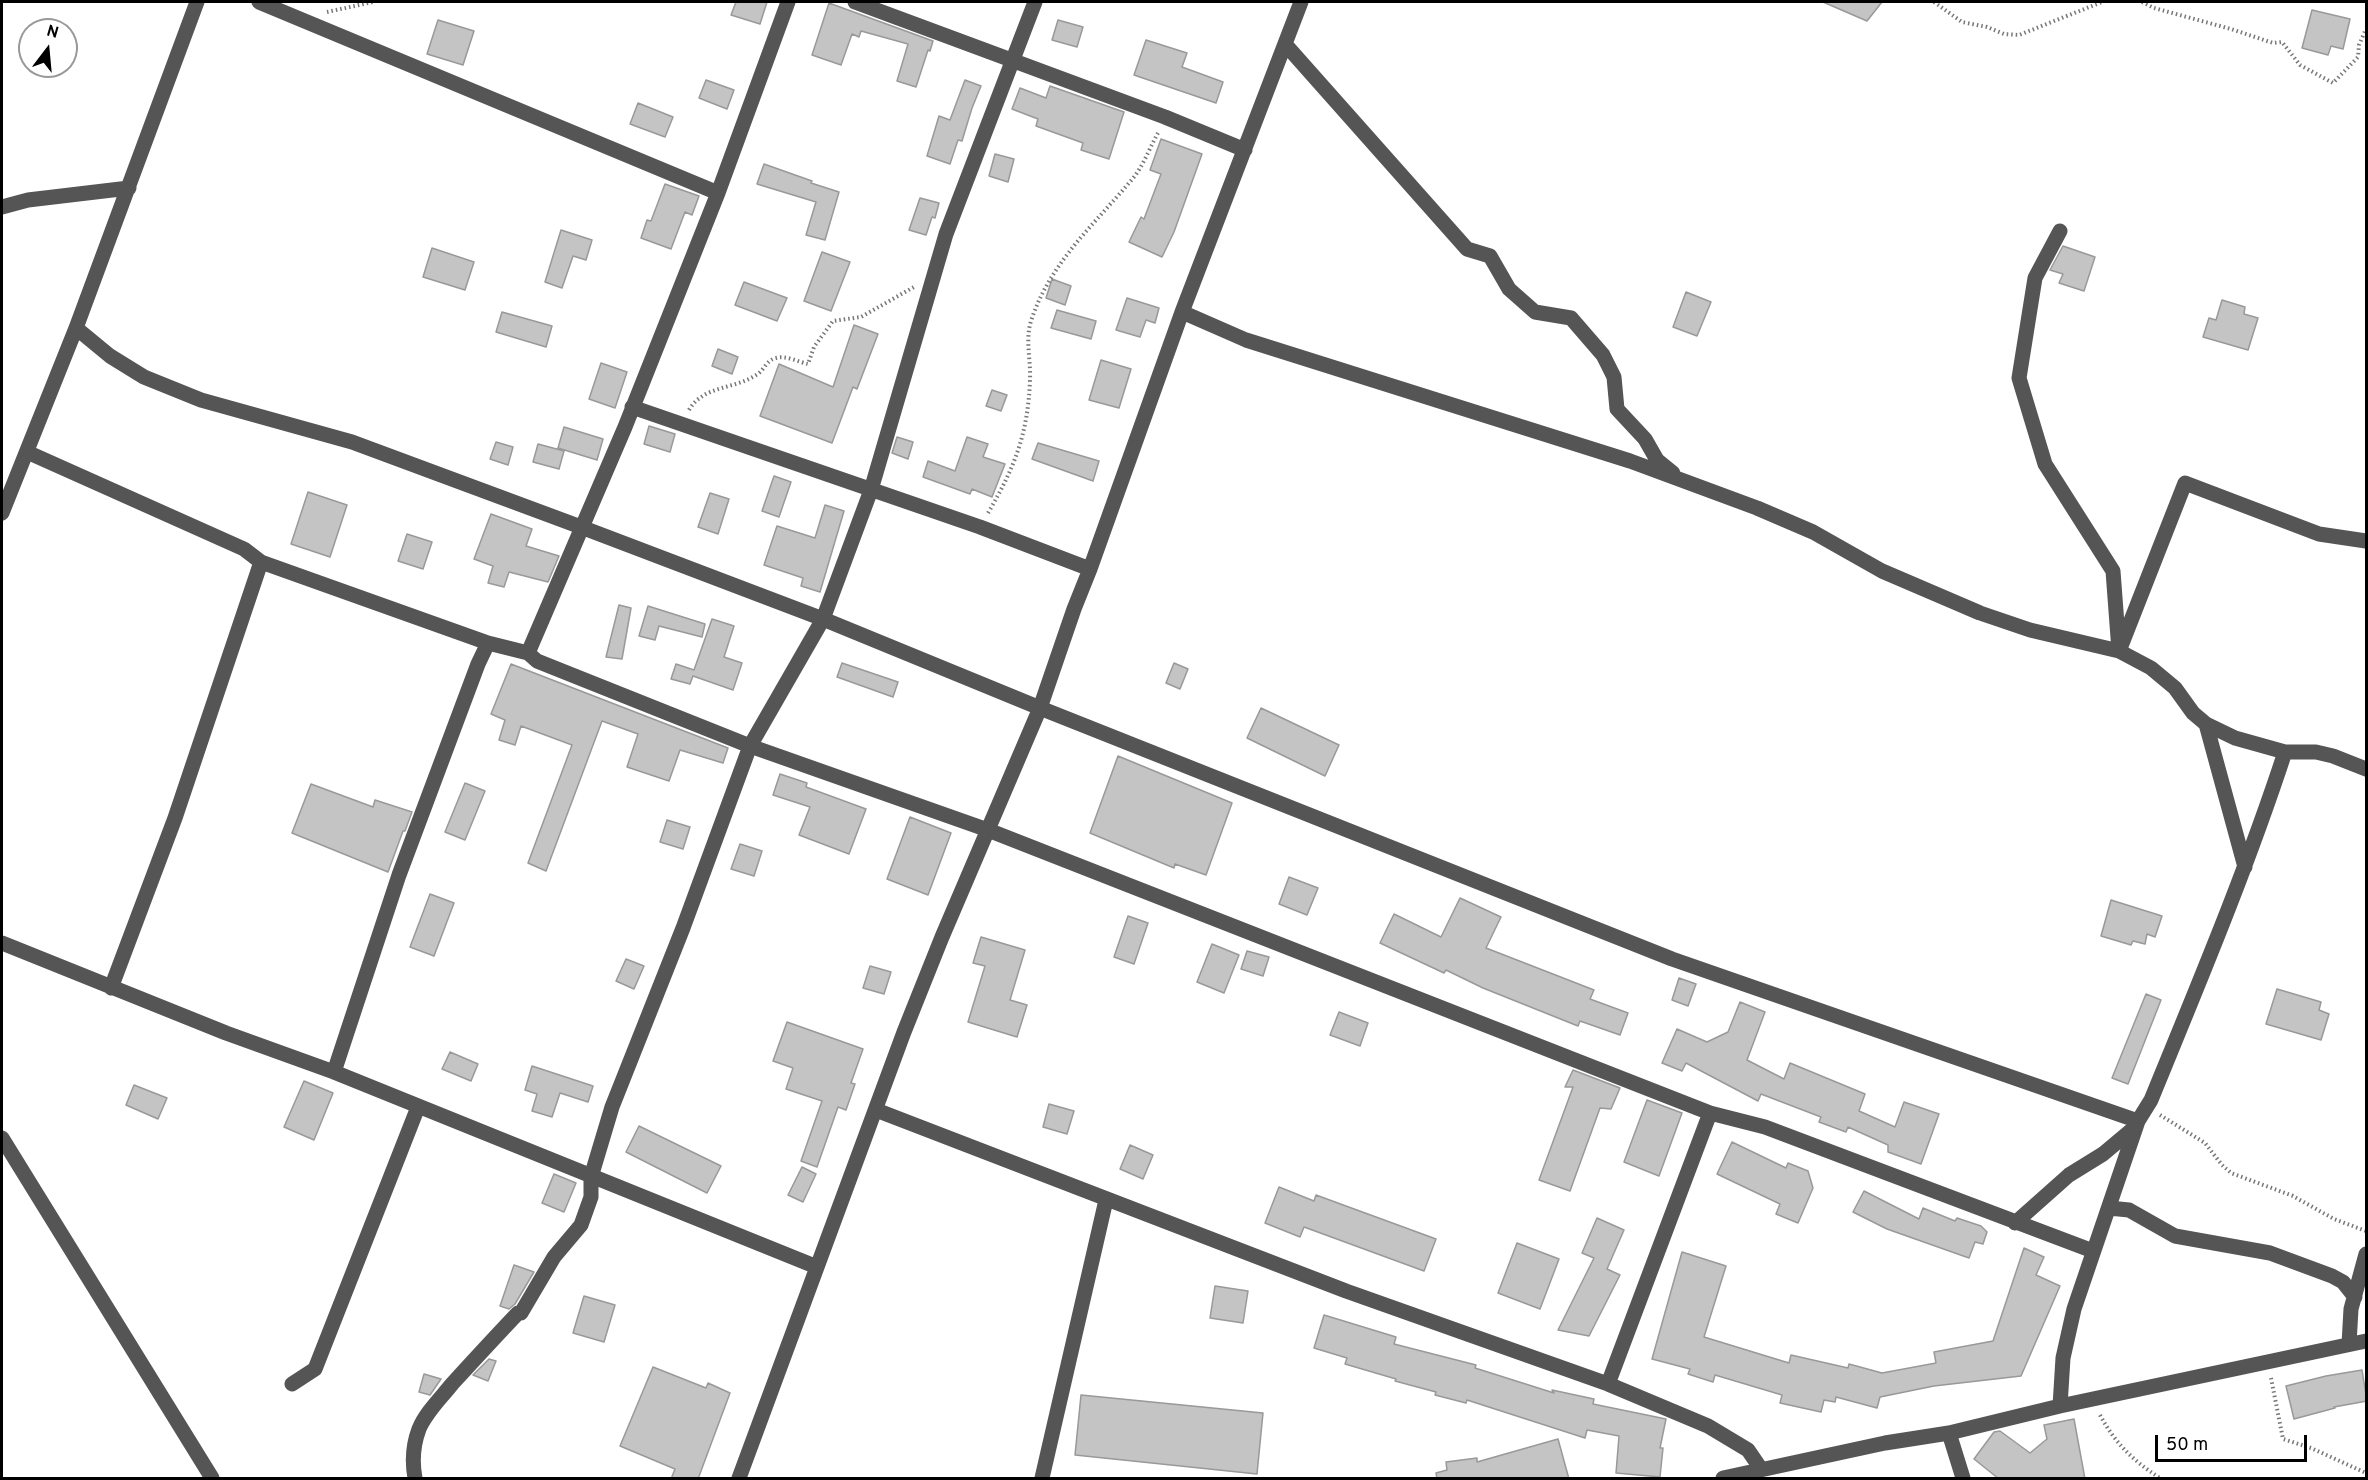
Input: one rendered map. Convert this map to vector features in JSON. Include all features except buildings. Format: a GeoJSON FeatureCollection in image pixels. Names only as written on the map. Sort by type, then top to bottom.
{"type":"FeatureCollection","features":[{"type":"Feature","properties":{"kind":"street"},"geometry":{"type":"LineString","coordinates":[[2,513],[76,328],[197,2]]}},
{"type":"Feature","properties":{"kind":"street"},"geometry":{"type":"LineString","coordinates":[[259,2],[718,193]]}},
{"type":"Feature","properties":{"kind":"street"},"geometry":{"type":"LineString","coordinates":[[528,653],[632,407],[718,193],[788,2]]}},
{"type":"Feature","properties":{"kind":"street"},"geometry":{"type":"LineString","coordinates":[[855,2],[1013,60],[1245,150]]}},
{"type":"Feature","properties":{"kind":"street"},"geometry":{"type":"LineString","coordinates":[[415,1479],[413,1464],[420,1428],[432,1408],[492,1340],[518,1313],[521,1313],[554,1257],[581,1225],[591,1197],[591,1177],[612,1107],[683,928],[750,746],[823,619],[871,490],[946,234],[1035,2]]}},
{"type":"Feature","properties":{"kind":"street"},"geometry":{"type":"LineString","coordinates":[[739,1479],[942,937],[1040,708],[1182,312],[1301,2]]}},
{"type":"Feature","properties":{"kind":"street"},"geometry":{"type":"LineString","coordinates":[[1285,44],[1467,249],[1490,256],[1509,289],[1535,312],[1571,318],[1602,355],[1614,377],[1617,408],[1645,439],[1657,460],[1680,479]]}},
{"type":"Feature","properties":{"kind":"street"},"geometry":{"type":"LineString","coordinates":[[2,207],[28,200],[129,188]]}},
{"type":"Feature","properties":{"kind":"street"},"geometry":{"type":"LineString","coordinates":[[2060,231],[2035,278],[2019,378],[2045,464],[2113,572],[2119,651]]}},
{"type":"Feature","properties":{"kind":"street"},"geometry":{"type":"LineString","coordinates":[[1182,312],[1246,340],[1486,415],[1680,479],[1757,508],[1813,532],[1882,571],[1980,613],[2030,630],[2119,651],[2151,668],[2175,688],[2193,713],[2206,724],[2235,738],[2285,752],[2316,752],[2367,769]]}},
{"type":"Feature","properties":{"kind":"street"},"geometry":{"type":"LineString","coordinates":[[76,328],[110,356],[144,377],[201,400],[352,442],[581,527],[823,619],[1040,708],[1672,959],[2140,1118]]}},
{"type":"Feature","properties":{"kind":"street"},"geometry":{"type":"LineString","coordinates":[[632,407],[980,527],[1090,569]]}},
{"type":"Feature","properties":{"kind":"street"},"geometry":{"type":"LineString","coordinates":[[27,452],[244,549],[261,562],[488,644],[528,653],[537,661],[750,746],[988,830],[1710,1113],[1765,1127],[2093,1251]]}},
{"type":"Feature","properties":{"kind":"street"},"geometry":{"type":"LineString","coordinates":[[2119,651],[2185,483],[2319,534],[2367,541]]}},
{"type":"Feature","properties":{"kind":"street"},"geometry":{"type":"LineString","coordinates":[[111,988],[175,818],[261,562]]}},
{"type":"Feature","properties":{"kind":"street"},"geometry":{"type":"LineString","coordinates":[[334,1072],[399,875],[478,663],[488,644]]}},
{"type":"Feature","properties":{"kind":"street"},"geometry":{"type":"LineString","coordinates":[[2206,724],[2245,867]]}},
{"type":"Feature","properties":{"kind":"street"},"geometry":{"type":"LineString","coordinates":[[2060,1406],[2067,1337],[2093,1251],[2140,1118],[2245,867],[2285,752]]}},
{"type":"Feature","properties":{"kind":"street"},"geometry":{"type":"LineString","coordinates":[[2,943],[226,1033],[334,1072],[817,1267]]}},
{"type":"Feature","properties":{"kind":"street"},"geometry":{"type":"LineString","coordinates":[[292,1384],[315,1369],[418,1107]]}},
{"type":"Feature","properties":{"kind":"street"},"geometry":{"type":"LineString","coordinates":[[876,1110],[1346,1291],[1608,1384],[1708,1426],[1748,1450],[1761,1469]]}},
{"type":"Feature","properties":{"kind":"street"},"geometry":{"type":"LineString","coordinates":[[1608,1384],[1710,1113]]}},
{"type":"Feature","properties":{"kind":"street"},"geometry":{"type":"LineString","coordinates":[[2015,1223],[2069,1175],[2103,1154],[2140,1118]]}},
{"type":"Feature","properties":{"kind":"street"},"geometry":{"type":"LineString","coordinates":[[2,1138],[212,1479]]}},
{"type":"Feature","properties":{"kind":"street"},"geometry":{"type":"LineString","coordinates":[[1042,1479],[1106,1200]]}},
{"type":"Feature","properties":{"kind":"street"},"geometry":{"type":"LineString","coordinates":[[2109,1208],[2129,1210],[2175,1236],[2270,1253],[2332,1276],[2343,1282],[2355,1297]]}},
{"type":"Feature","properties":{"kind":"street"},"geometry":{"type":"LineString","coordinates":[[2349,1344],[2351,1309],[2367,1254]]}},
{"type":"Feature","properties":{"kind":"street"},"geometry":{"type":"LineString","coordinates":[[1723,1479],[1885,1443],[1949,1433],[2060,1406],[2367,1341]]}},
{"type":"Feature","properties":{"kind":"street"},"geometry":{"type":"LineString","coordinates":[[1949,1433],[1964,1479]]}},
{"type":"Feature","properties":{"kind":"path"},"geometry":{"type":"LineString","coordinates":[[297,18],[373,2]]}},
{"type":"Feature","properties":{"kind":"path"},"geometry":{"type":"LineString","coordinates":[[1934,2],[1962,22],[2019,36],[2059,17],[2102,2]]}},
{"type":"Feature","properties":{"kind":"path"},"geometry":{"type":"LineString","coordinates":[[2142,2],[2154,8],[2231,28],[2272,43],[2282,42],[2300,65],[2333,84],[2358,57],[2359,45],[2367,29]]}},
{"type":"Feature","properties":{"kind":"path"},"geometry":{"type":"LineString","coordinates":[[980,527],[999,494],[1023,439],[1029,410],[1028,336],[1030,322],[1042,292],[1056,267],[1135,175],[1158,133],[1184,125]]}},
{"type":"Feature","properties":{"kind":"path"},"geometry":{"type":"LineString","coordinates":[[682,424],[694,403],[703,394],[759,373],[768,361],[778,357],[808,364],[814,347],[833,321],[861,317],[923,282]]}},
{"type":"Feature","properties":{"kind":"path"},"geometry":{"type":"LineString","coordinates":[[2140,1118],[2197,1136],[2231,1173],[2293,1196],[2334,1219],[2367,1231]]}},
{"type":"Feature","properties":{"kind":"path"},"geometry":{"type":"LineString","coordinates":[[2268,1362],[2283,1439],[2311,1448],[2367,1473]]}},
{"type":"Feature","properties":{"kind":"path"},"geometry":{"type":"LineString","coordinates":[[2092,1400],[2111,1436],[2128,1454],[2160,1479]]}}]}
